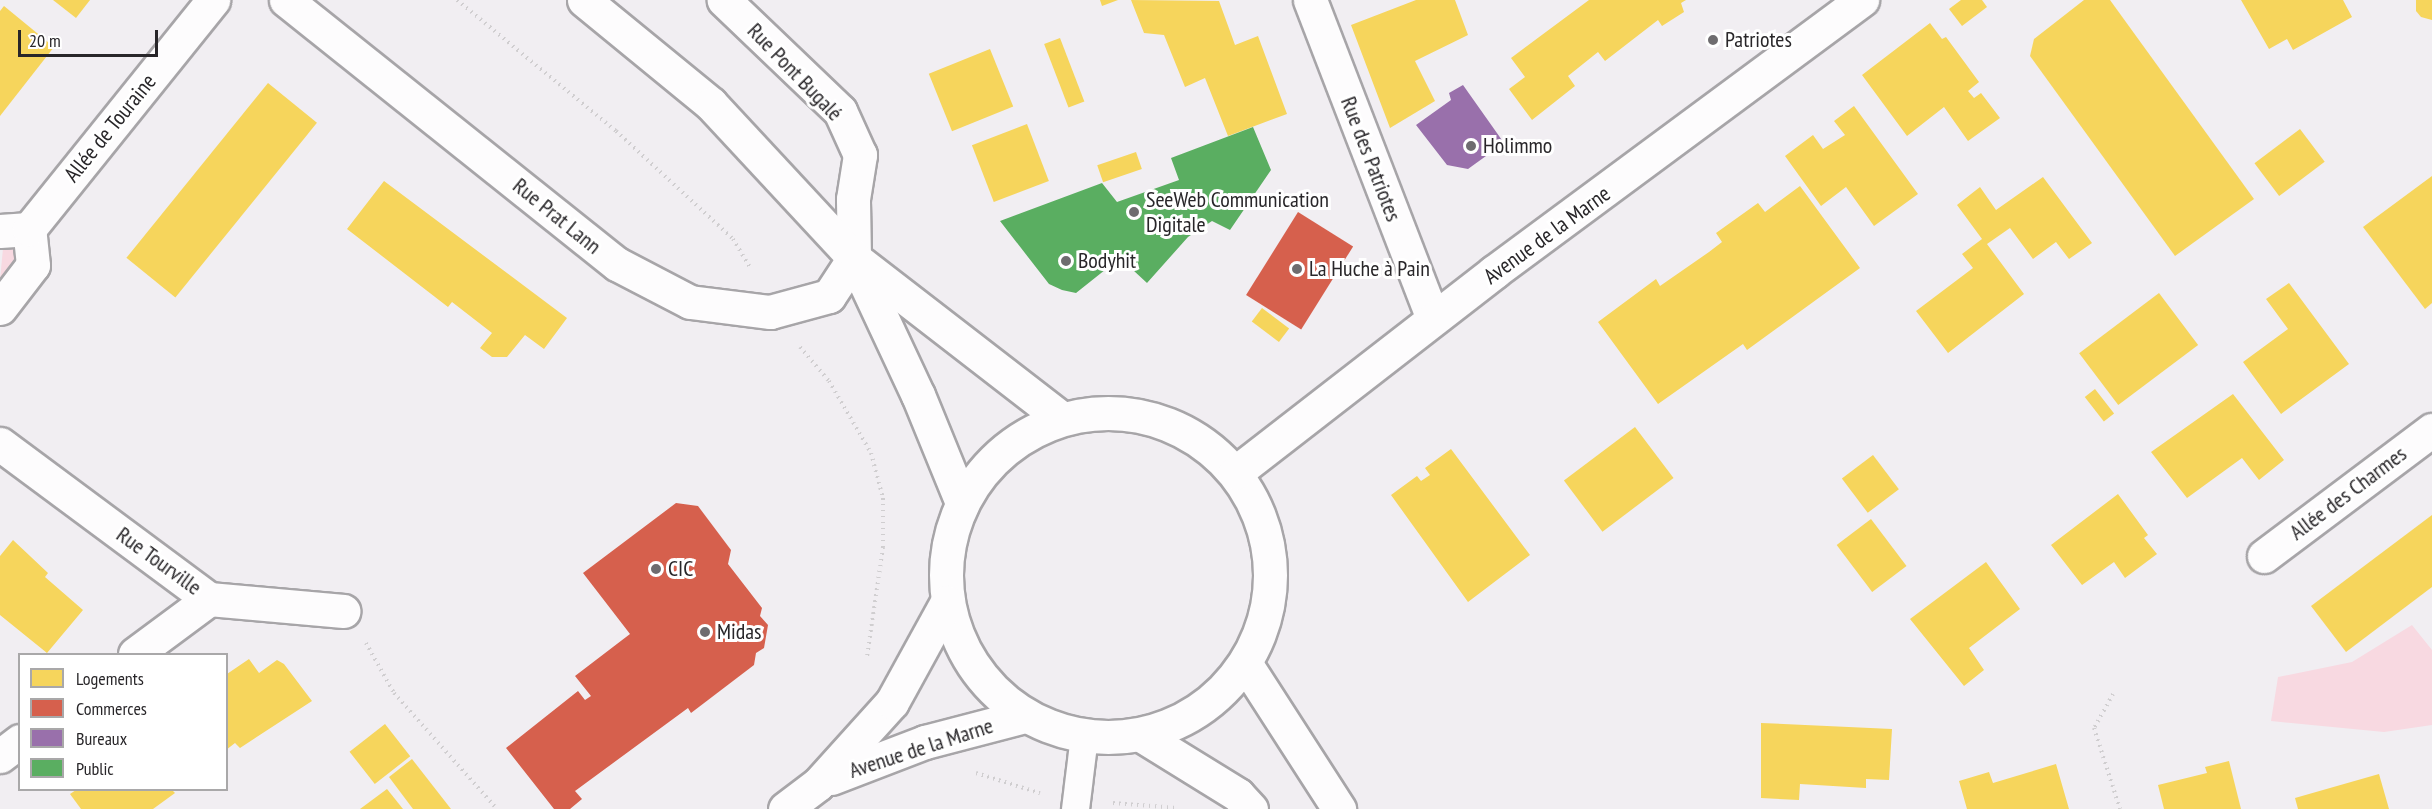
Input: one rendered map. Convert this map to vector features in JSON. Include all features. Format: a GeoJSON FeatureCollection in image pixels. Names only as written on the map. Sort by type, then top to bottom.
{"type":"FeatureCollection","features":[{"type":"Feature","properties":{"kind":"main road","name":"Allée de Touraine"},"geometry":{"type":"LineString","coordinates":[[0,308],[33,265],[14,230],[213,0]]}},
{"type":"Feature","properties":{"kind":"main road","name":"Rue Prat Lann"},"geometry":{"type":"LineString","coordinates":[[286,0],[617,264],[690,302],[770,312],[829,296],[854,258]]}},
{"type":"Feature","properties":{"kind":"main road"},"geometry":{"type":"LineString","coordinates":[[584,0],[711,104],[854,258],[1062,418]]}},
{"type":"Feature","properties":{"kind":"main road","name":"Rue Pont Bugalé"},"geometry":{"type":"LineString","coordinates":[[724,0],[840,111],[860,155],[853,199],[854,258]]}},
{"type":"Feature","properties":{"kind":"main road","name":"Rue des Patriotes"},"geometry":{"type":"LineString","coordinates":[[1310,0],[1433,318]]}},
{"type":"Feature","properties":{"kind":"main road","name":"Avenue de la Marne"},"geometry":{"type":"LineString","coordinates":[[1235,473],[1433,318],[1862,0]]}},
{"type":"Feature","properties":{"kind":"main road"},"geometry":{"type":"LineString","coordinates":[[854,258],[918,395],[962,503]]}},
{"type":"Feature","properties":{"kind":"main road"},"geometry":{"type":"LineString","coordinates":[[1109,412],[1157,420],[1200,440],[1235,473],[1260,517],[1271,566],[1265,616],[1245,663],[1217,696],[1182,720],[1141,735],[1084,736],[1054,729],[1025,716],[988,686],[962,647],[947,602],[946,552],[962,503],[986,466],[1021,438],[1062,418],[1109,412]]}},
{"type":"Feature","properties":{"kind":"main road","name":"Allée des Charmes"},"geometry":{"type":"LineString","coordinates":[[2264,556],[2432,430]]}},
{"type":"Feature","properties":{"kind":"main road","name":"Rue Tourville"},"geometry":{"type":"LineString","coordinates":[[0,444],[209,599],[343,611]]}},
{"type":"Feature","properties":{"kind":"main road"},"geometry":{"type":"LineString","coordinates":[[136,653],[209,599]]}},
{"type":"Feature","properties":{"kind":"main road","name":"Avenue de la Marne"},"geometry":{"type":"LineString","coordinates":[[785,809],[818,784],[892,702],[947,602]]}},
{"type":"Feature","properties":{"kind":"main road"},"geometry":{"type":"LineString","coordinates":[[1245,663],[1339,809]]}},
{"type":"Feature","properties":{"kind":"main road","name":"Avenue de la Marne"},"geometry":{"type":"LineString","coordinates":[[818,784],[865,762],[925,742],[1025,716]]}},
{"type":"Feature","properties":{"kind":"main road"},"geometry":{"type":"LineString","coordinates":[[1141,735],[1238,795],[1251,809]]}},
{"type":"Feature","properties":{"kind":"main road"},"geometry":{"type":"LineString","coordinates":[[0,756],[18,742]]}},
{"type":"Feature","properties":{"kind":"lane"},"geometry":{"type":"LineString","coordinates":[[1075,809],[1084,736]]}},
{"type":"Feature","properties":{"kind":"path"},"geometry":{"type":"LineString","coordinates":[[456,0],[616,131],[700,208],[733,239],[756,276]]}},
{"type":"Feature","properties":{"kind":"path"},"geometry":{"type":"LineString","coordinates":[[792,338],[829,381],[871,453],[883,498],[883,547],[865,670]]}},
{"type":"Feature","properties":{"kind":"path"},"geometry":{"type":"LineString","coordinates":[[343,611],[374,655],[394,693],[496,809]]}},
{"type":"Feature","properties":{"kind":"path"},"geometry":{"type":"LineString","coordinates":[[2113,694],[2094,728],[2120,809]]}},
{"type":"Feature","properties":{"kind":"shaded area"},"geometry":{"type":"Polygon","coordinates":[[[3,248],[13,249],[16,259],[0,280],[3,248]]]}},
{"type":"Feature","properties":{"kind":"shaded area"},"geometry":{"type":"Polygon","coordinates":[[[2412,625],[2432,650],[2432,725],[2384,732],[2271,721],[2278,677],[2352,662],[2412,625]]]}},
{"type":"Feature","properties":{"kind":"building: Logements"},"geometry":{"type":"Polygon","coordinates":[[[53,0],[90,0],[76,18],[53,0]]]}},
{"type":"Feature","properties":{"kind":"building: Logements"},"geometry":{"type":"Polygon","coordinates":[[[1100,0],[1118,0],[1102,6],[1100,0]]]}},
{"type":"Feature","properties":{"kind":"building: Logements"},"geometry":{"type":"Polygon","coordinates":[[[1131,0],[1219,1],[1235,45],[1258,36],[1287,114],[1228,136],[1205,78],[1185,87],[1164,35],[1144,33],[1131,0]]]}},
{"type":"Feature","properties":{"kind":"building: Logements"},"geometry":{"type":"Polygon","coordinates":[[[1416,0],[1455,0],[1468,35],[1415,61],[1435,101],[1390,128],[1351,25],[1416,0]]]}},
{"type":"Feature","properties":{"kind":"building: Logements"},"geometry":{"type":"Polygon","coordinates":[[[1589,0],[1686,0],[1681,3],[1684,12],[1662,26],[1658,20],[1605,61],[1598,52],[1568,76],[1575,86],[1532,120],[1509,89],[1525,77],[1511,58],[1589,0]]]}},
{"type":"Feature","properties":{"kind":"building: Logements"},"geometry":{"type":"Polygon","coordinates":[[[1961,0],[1982,0],[1987,7],[1962,26],[1949,9],[1961,0]]]}},
{"type":"Feature","properties":{"kind":"building: Logements"},"geometry":{"type":"Polygon","coordinates":[[[2084,0],[2110,0],[2254,199],[2175,256],[2030,56],[2034,39],[2084,0]]]}},
{"type":"Feature","properties":{"kind":"building: Logements"},"geometry":{"type":"Polygon","coordinates":[[[2241,0],[2343,0],[2352,17],[2293,50],[2287,39],[2269,49],[2241,0]]]}},
{"type":"Feature","properties":{"kind":"building: Logements"},"geometry":{"type":"Polygon","coordinates":[[[2416,0],[2432,0],[2432,20],[2421,17],[2416,11],[2416,0]]]}},
{"type":"Feature","properties":{"kind":"building: Logements"},"geometry":{"type":"Polygon","coordinates":[[[4,6],[54,47],[0,116],[0,11],[4,6]]]}},
{"type":"Feature","properties":{"kind":"building: Logements"},"geometry":{"type":"Polygon","coordinates":[[[1930,23],[1942,39],[1946,37],[1979,82],[1968,91],[1974,98],[1981,93],[2000,118],[1968,141],[1944,107],[1907,136],[1862,75],[1930,23]]]}},
{"type":"Feature","properties":{"kind":"building: Logements"},"geometry":{"type":"Polygon","coordinates":[[[1060,38],[1084,101],[1068,108],[1044,44],[1060,38]]]}},
{"type":"Feature","properties":{"kind":"building: Logements"},"geometry":{"type":"Polygon","coordinates":[[[990,49],[1013,106],[952,131],[929,74],[990,49]]]}},
{"type":"Feature","properties":{"kind":"building: Logements"},"geometry":{"type":"Polygon","coordinates":[[[268,83],[317,123],[175,298],[126,258],[268,83]]]}},
{"type":"Feature","properties":{"kind":"building: Logements"},"geometry":{"type":"Polygon","coordinates":[[[1854,106],[1918,194],[1874,226],[1846,187],[1821,206],[1785,156],[1813,135],[1823,149],[1845,135],[1834,121],[1854,106]]]}},
{"type":"Feature","properties":{"kind":"building: Logements"},"geometry":{"type":"Polygon","coordinates":[[[1027,124],[1049,181],[994,202],[972,145],[1027,124]]]}},
{"type":"Feature","properties":{"kind":"building: Logements"},"geometry":{"type":"Polygon","coordinates":[[[2300,129],[2325,162],[2279,196],[2254,163],[2300,129]]]}},
{"type":"Feature","properties":{"kind":"building: Logements"},"geometry":{"type":"Polygon","coordinates":[[[1136,152],[1142,169],[1103,182],[1097,165],[1136,152]]]}},
{"type":"Feature","properties":{"kind":"building: Logements"},"geometry":{"type":"Polygon","coordinates":[[[2432,176],[2432,303],[2425,309],[2363,227],[2432,176]]]}},
{"type":"Feature","properties":{"kind":"building: Logements"},"geometry":{"type":"Polygon","coordinates":[[[2043,177],[2092,243],[2069,259],[2056,242],[2033,259],[2010,228],[1987,244],[2024,294],[1948,353],[1916,311],[1973,268],[1962,254],[1982,239],[1957,205],[1980,187],[1996,210],[2043,177]]]}},
{"type":"Feature","properties":{"kind":"building: Logements"},"geometry":{"type":"Polygon","coordinates":[[[384,181],[567,318],[544,349],[525,335],[507,357],[492,357],[480,348],[492,333],[452,302],[448,307],[347,229],[384,181]]]}},
{"type":"Feature","properties":{"kind":"building: Logements"},"geometry":{"type":"Polygon","coordinates":[[[1800,186],[1860,268],[1747,350],[1743,344],[1658,404],[1598,322],[1656,279],[1660,286],[1709,252],[1722,242],[1716,233],[1758,203],[1765,212],[1800,186]]]}},
{"type":"Feature","properties":{"kind":"building: Logements"},"geometry":{"type":"Polygon","coordinates":[[[2289,283],[2349,364],[2281,414],[2243,362],[2288,329],[2266,299],[2289,283]]]}},
{"type":"Feature","properties":{"kind":"building: Logements"},"geometry":{"type":"Polygon","coordinates":[[[2159,293],[2198,345],[2118,405],[2079,353],[2159,293]]]}},
{"type":"Feature","properties":{"kind":"building: Logements"},"geometry":{"type":"Polygon","coordinates":[[[1262,308],[1289,328],[1279,342],[1252,322],[1262,308]]]}},
{"type":"Feature","properties":{"kind":"building: Logements"},"geometry":{"type":"Polygon","coordinates":[[[2095,389],[2114,413],[2104,421],[2085,397],[2095,389]]]}},
{"type":"Feature","properties":{"kind":"building: Logements"},"geometry":{"type":"Polygon","coordinates":[[[2233,394],[2284,460],[2259,480],[2242,458],[2187,498],[2151,452],[2233,394]]]}},
{"type":"Feature","properties":{"kind":"building: Logements"},"geometry":{"type":"Polygon","coordinates":[[[1635,427],[1674,478],[1602,532],[1564,481],[1635,427]]]}},
{"type":"Feature","properties":{"kind":"building: Logements"},"geometry":{"type":"Polygon","coordinates":[[[1451,449],[1530,555],[1468,602],[1391,495],[1417,476],[1421,481],[1430,475],[1425,468],[1451,449]]]}},
{"type":"Feature","properties":{"kind":"building: Logements"},"geometry":{"type":"Polygon","coordinates":[[[1873,455],[1899,489],[1868,513],[1842,478],[1873,455]]]}},
{"type":"Feature","properties":{"kind":"building: Logements"},"geometry":{"type":"Polygon","coordinates":[[[2118,494],[2148,535],[2144,538],[2157,554],[2125,578],[2114,562],[2082,585],[2051,545],[2118,494]]]}},
{"type":"Feature","properties":{"kind":"building: Logements"},"geometry":{"type":"Polygon","coordinates":[[[2432,515],[2432,587],[2346,652],[2311,606],[2432,515]]]}},
{"type":"Feature","properties":{"kind":"building: Logements"},"geometry":{"type":"Polygon","coordinates":[[[1871,519],[1907,566],[1872,592],[1837,545],[1871,519]]]}},
{"type":"Feature","properties":{"kind":"building: Logements"},"geometry":{"type":"Polygon","coordinates":[[[13,540],[48,573],[45,577],[83,610],[47,653],[0,615],[0,556],[13,540]]]}},
{"type":"Feature","properties":{"kind":"building: Logements"},"geometry":{"type":"Polygon","coordinates":[[[1986,562],[2020,609],[1969,648],[1984,670],[1964,686],[1910,619],[1986,562]]]}},
{"type":"Feature","properties":{"kind":"building: Logements"},"geometry":{"type":"Polygon","coordinates":[[[249,659],[259,673],[277,660],[284,664],[312,701],[240,748],[235,743],[228,748],[228,673],[249,659]]]}},
{"type":"Feature","properties":{"kind":"building: Logements"},"geometry":{"type":"Polygon","coordinates":[[[1761,723],[1892,729],[1889,780],[1866,779],[1866,788],[1800,784],[1799,800],[1761,798],[1761,723]]]}},
{"type":"Feature","properties":{"kind":"building: Logements"},"geometry":{"type":"Polygon","coordinates":[[[385,724],[410,756],[375,784],[350,752],[385,724]]]}},
{"type":"Feature","properties":{"kind":"building: Logements"},"geometry":{"type":"Polygon","coordinates":[[[412,759],[451,809],[413,809],[389,777],[412,759]]]}},
{"type":"Feature","properties":{"kind":"building: Logements"},"geometry":{"type":"Polygon","coordinates":[[[2229,761],[2241,809],[2164,809],[2158,785],[2207,773],[2205,767],[2229,761]]]}},
{"type":"Feature","properties":{"kind":"building: Logements"},"geometry":{"type":"Polygon","coordinates":[[[2056,764],[2069,809],[1967,809],[1959,781],[1989,772],[1993,783],[2056,764]]]}},
{"type":"Feature","properties":{"kind":"building: Logements"},"geometry":{"type":"Polygon","coordinates":[[[2379,774],[2389,809],[2298,809],[2295,798],[2379,774]]]}},
{"type":"Feature","properties":{"kind":"building: Logements"},"geometry":{"type":"Polygon","coordinates":[[[387,789],[403,809],[360,809],[387,789]]]}},
{"type":"Feature","properties":{"kind":"building: Logements"},"geometry":{"type":"Polygon","coordinates":[[[74,791],[173,791],[175,793],[153,809],[81,809],[70,794],[74,791]]]}},
{"type":"Feature","properties":{"kind":"building: Commerces","name":"La Huche à Pain"},"geometry":{"type":"Polygon","coordinates":[[[1298,212],[1353,246],[1301,330],[1246,295],[1298,212]]]}},
{"type":"Feature","properties":{"kind":"building: Commerces"},"geometry":{"type":"Polygon","coordinates":[[[676,503],[698,506],[731,550],[728,564],[762,608],[760,616],[768,625],[764,648],[756,653],[754,665],[691,713],[688,708],[575,791],[582,799],[570,809],[554,809],[506,748],[578,691],[585,700],[591,696],[575,676],[630,634],[583,573],[676,503]]]}},
{"type":"Feature","properties":{"kind":"building: Bureaux"},"geometry":{"type":"Polygon","coordinates":[[[1463,85],[1504,143],[1468,169],[1447,165],[1416,125],[1451,100],[1449,93],[1463,85]]]}},
{"type":"Feature","properties":{"kind":"building: Public","name":"SeeWeb Communication Digitale"},"geometry":{"type":"Polygon","coordinates":[[[1253,127],[1271,170],[1230,230],[1212,221],[1188,237],[1147,283],[1120,258],[1076,293],[1062,290],[1049,284],[1000,221],[1102,183],[1117,202],[1179,180],[1171,158],[1253,127]]]}},
{"type":"Feature","properties":{"kind":"place","name":"Patriotes"},"geometry":{"type":"Point","coordinates":[1713,40]}},
{"type":"Feature","properties":{"kind":"place","name":"Holimmo"},"geometry":{"type":"Point","coordinates":[1471,146]}},
{"type":"Feature","properties":{"kind":"place","name":"SeeWeb Communication Digitale"},"geometry":{"type":"Point","coordinates":[1134,212]}},
{"type":"Feature","properties":{"kind":"place","name":"Bodyhit"},"geometry":{"type":"Point","coordinates":[1066,261]}},
{"type":"Feature","properties":{"kind":"place","name":"La Huche à Pain"},"geometry":{"type":"Point","coordinates":[1297,269]}},
{"type":"Feature","properties":{"kind":"place","name":"CIC"},"geometry":{"type":"Point","coordinates":[656,569]}},
{"type":"Feature","properties":{"kind":"place","name":"Midas"},"geometry":{"type":"Point","coordinates":[705,632]}}]}
